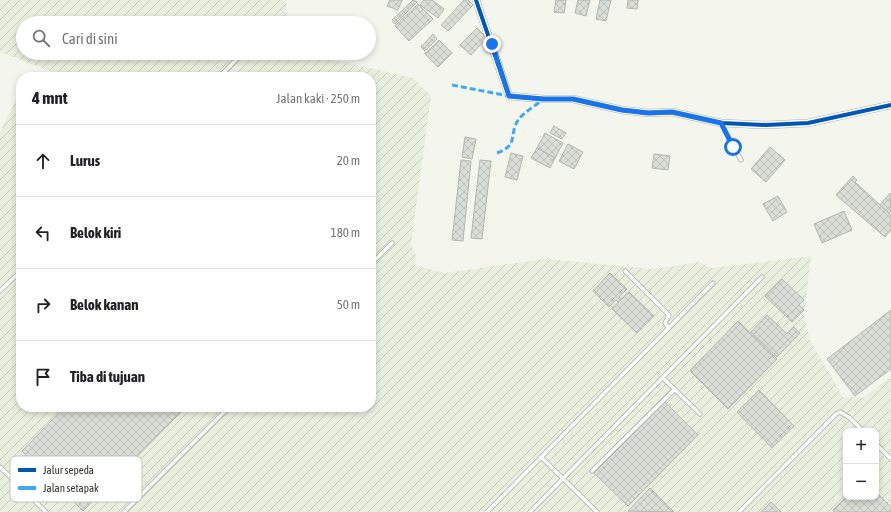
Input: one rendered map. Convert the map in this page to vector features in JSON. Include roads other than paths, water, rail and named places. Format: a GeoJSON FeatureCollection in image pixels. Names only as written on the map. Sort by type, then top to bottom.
{"type":"FeatureCollection","features":[{"type":"Feature","properties":{"kind":"street"},"geometry":{"type":"LineString","coordinates":[[476,0],[509,96],[543,99],[573,99],[622,110],[648,113],[672,112],[721,123],[766,125],[808,123],[891,105]]}},
{"type":"Feature","properties":{"kind":"lane"},"geometry":{"type":"LineString","coordinates":[[224,72],[236,60]]}},
{"type":"Feature","properties":{"kind":"lane"},"geometry":{"type":"LineString","coordinates":[[721,123],[742,160]]}},
{"type":"Feature","properties":{"kind":"lane"},"geometry":{"type":"LineString","coordinates":[[376,259],[392,243]]}},
{"type":"Feature","properties":{"kind":"lane"},"geometry":{"type":"LineString","coordinates":[[625,272],[669,315],[664,323],[669,328]]}},
{"type":"Feature","properties":{"kind":"lane"},"geometry":{"type":"LineString","coordinates":[[0,292],[16,276]]}},
{"type":"Feature","properties":{"kind":"lane"},"geometry":{"type":"LineString","coordinates":[[530,512],[762,277]]}},
{"type":"Feature","properties":{"kind":"lane"},"geometry":{"type":"LineString","coordinates":[[487,512],[713,283]]}},
{"type":"Feature","properties":{"kind":"lane"},"geometry":{"type":"LineString","coordinates":[[663,378],[700,414]]}},
{"type":"Feature","properties":{"kind":"lane"},"geometry":{"type":"LineString","coordinates":[[592,472],[674,389]]}},
{"type":"Feature","properties":{"kind":"lane"},"geometry":{"type":"LineString","coordinates":[[142,494],[224,412]]}},
{"type":"Feature","properties":{"kind":"lane"},"geometry":{"type":"LineString","coordinates":[[739,512],[836,414],[840,412],[846,415],[860,428]]}},
{"type":"Feature","properties":{"kind":"lane"},"geometry":{"type":"LineString","coordinates":[[879,447],[891,459]]}},
{"type":"Feature","properties":{"kind":"lane"},"geometry":{"type":"LineString","coordinates":[[541,457],[597,512]]}},
{"type":"Feature","properties":{"kind":"lane"},"geometry":{"type":"LineString","coordinates":[[0,467],[10,477]]}},
{"type":"Feature","properties":{"kind":"lane"},"geometry":{"type":"LineString","coordinates":[[36,502],[46,512]]}},
{"type":"Feature","properties":{"kind":"lane"},"geometry":{"type":"LineString","coordinates":[[124,512],[134,502]]}}]}
